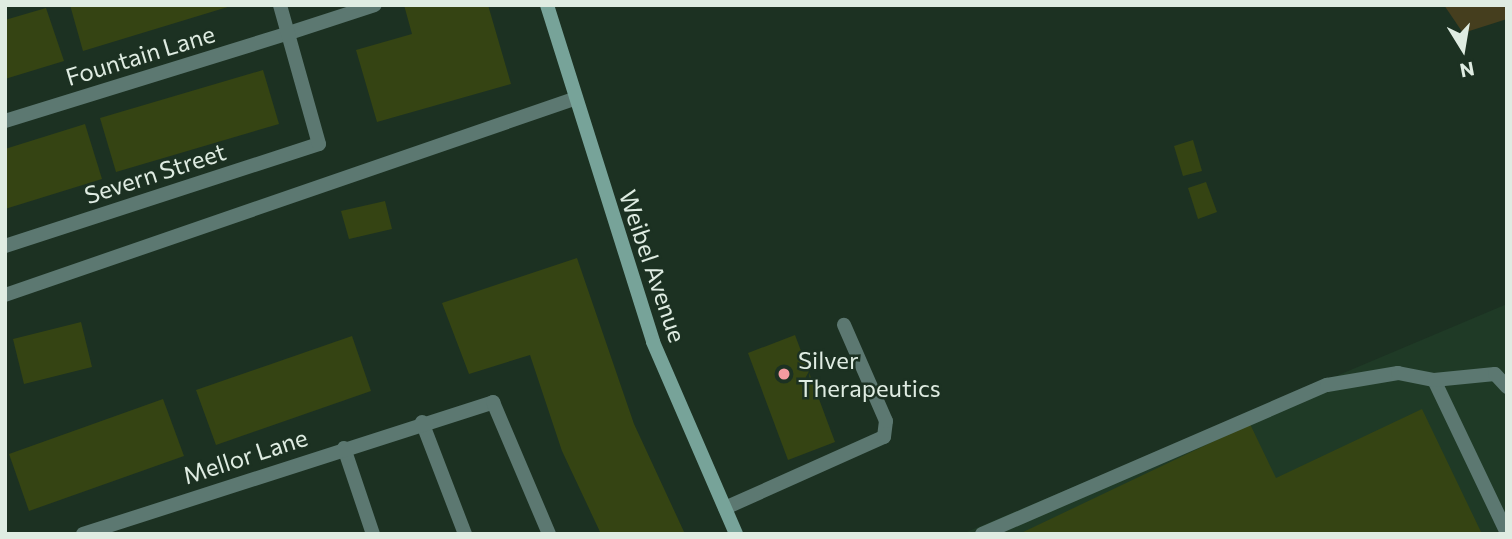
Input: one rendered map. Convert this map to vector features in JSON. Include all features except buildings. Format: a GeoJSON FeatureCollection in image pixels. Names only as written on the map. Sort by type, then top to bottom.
{"type":"FeatureCollection","features":[{"type":"Feature","properties":{"kind":"street"},"geometry":{"type":"LineString","coordinates":[[281,5],[289,33]]}},
{"type":"Feature","properties":{"kind":"street","name":"Fountain Lane"},"geometry":{"type":"LineString","coordinates":[[5,121],[375,5]]}},
{"type":"Feature","properties":{"kind":"street","name":"Weibel Avenue"},"geometry":{"type":"LineString","coordinates":[[547,5],[574,99],[653,342],[736,534]]}},
{"type":"Feature","properties":{"kind":"street","name":"Severn Street"},"geometry":{"type":"LineString","coordinates":[[5,246],[318,144],[289,33]]}},
{"type":"Feature","properties":{"kind":"street"},"geometry":{"type":"LineString","coordinates":[[5,295],[574,99]]}},
{"type":"Feature","properties":{"kind":"street"},"geometry":{"type":"LineString","coordinates":[[725,508],[884,437],[886,421],[844,324]]}},
{"type":"Feature","properties":{"kind":"street"},"geometry":{"type":"LineString","coordinates":[[982,534],[1327,385],[1398,373],[1434,380],[1495,374],[1507,387]]}},
{"type":"Feature","properties":{"kind":"street"},"geometry":{"type":"LineString","coordinates":[[1434,380],[1507,533]]}},
{"type":"Feature","properties":{"kind":"street","name":"Mellor Lane"},"geometry":{"type":"LineString","coordinates":[[83,534],[344,447],[493,402],[549,534]]}},
{"type":"Feature","properties":{"kind":"street"},"geometry":{"type":"LineString","coordinates":[[422,422],[465,534]]}},
{"type":"Feature","properties":{"kind":"street"},"geometry":{"type":"LineString","coordinates":[[344,447],[373,534]]}},
{"type":"Feature","properties":{"kind":"shaded area"},"geometry":{"type":"Polygon","coordinates":[[[1444,5],[1507,5],[1507,19],[1463,33],[1444,5]]]}},
{"type":"Feature","properties":{"kind":"shaded area"},"geometry":{"type":"Polygon","coordinates":[[[1507,304],[1507,534],[962,534],[1507,304]]]}},
{"type":"Feature","properties":{"kind":"place","name":"Silver Therapeutics"},"geometry":{"type":"Point","coordinates":[784,374]}}]}
